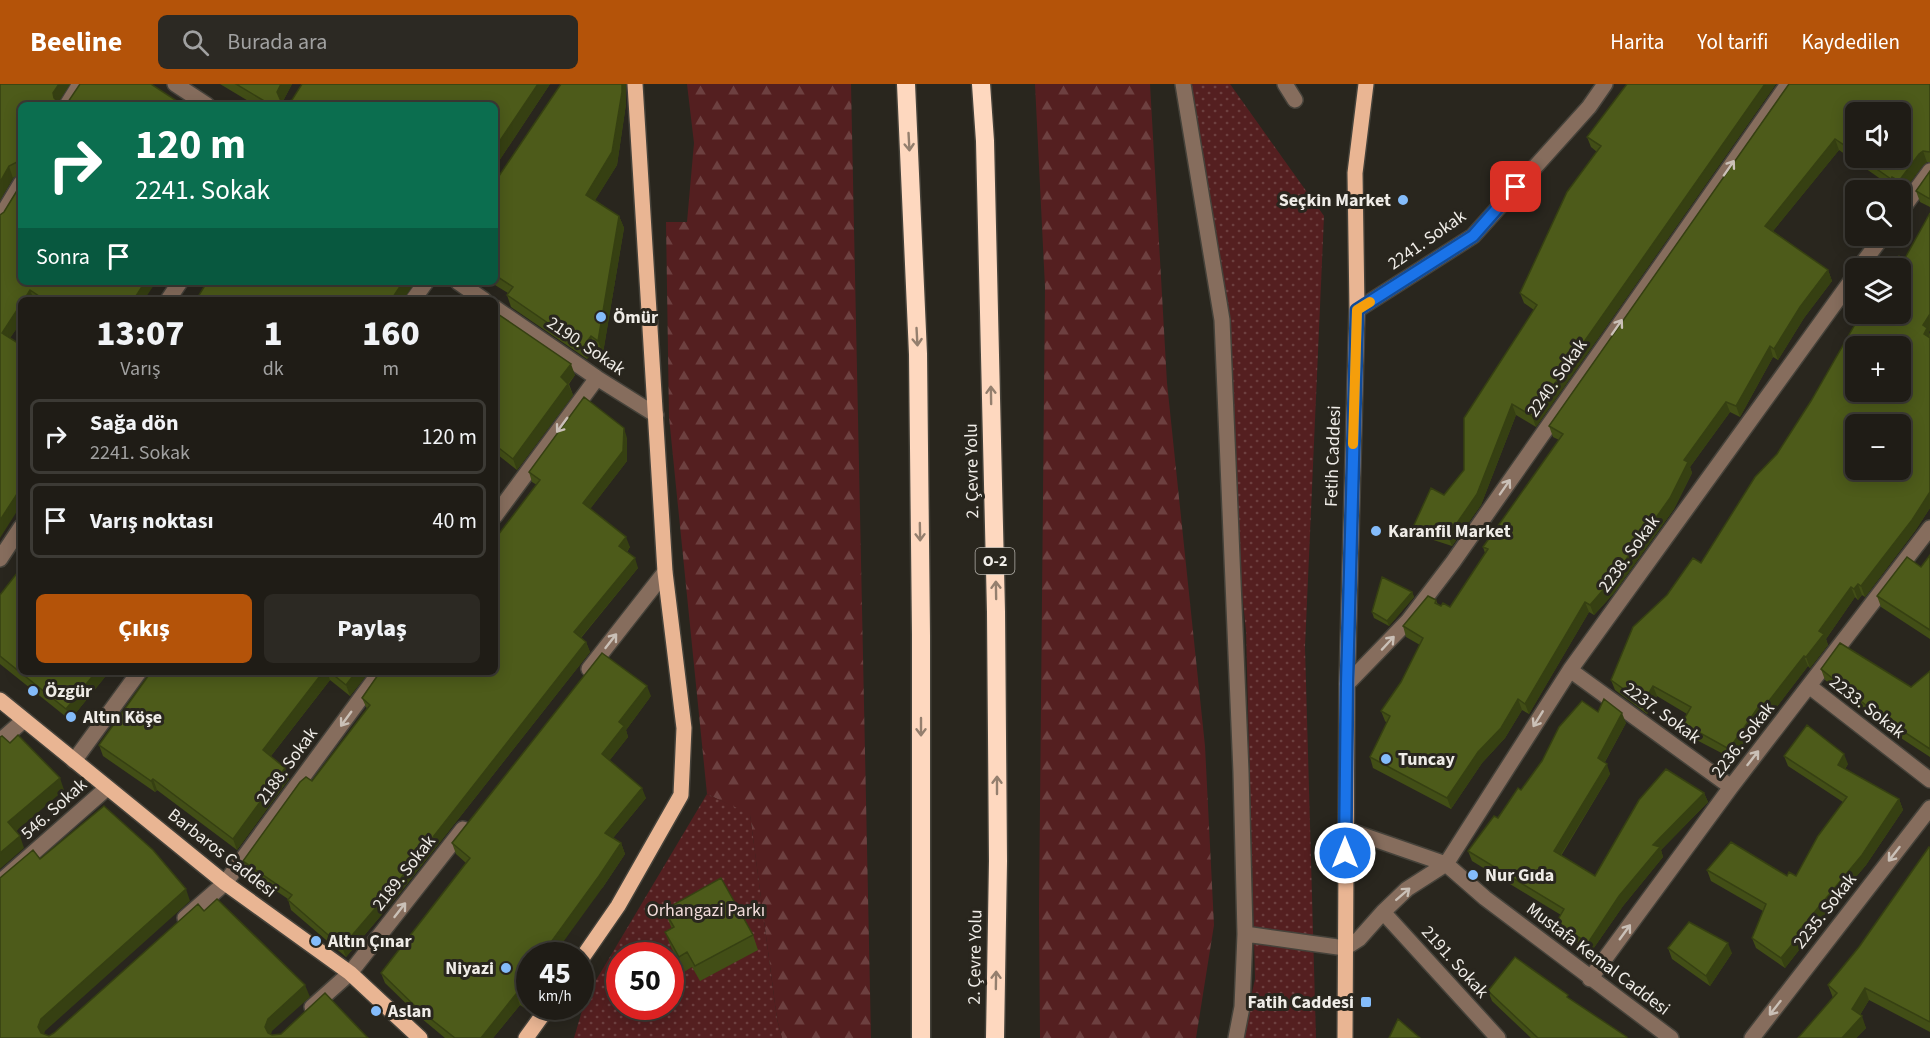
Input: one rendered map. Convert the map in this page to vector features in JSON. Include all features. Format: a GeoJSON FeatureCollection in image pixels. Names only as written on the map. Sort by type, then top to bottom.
{"type":"FeatureCollection","features":[{"type":"Feature","properties":{"kind":"highway"},"geometry":{"type":"LineString","coordinates":[[906,84],[918,354],[921,1038]]}},
{"type":"Feature","properties":{"kind":"highway","name":"2. Çevre Yolu"},"geometry":{"type":"LineString","coordinates":[[981,84],[985,141],[996,612],[998,861],[995,1038]]}},
{"type":"Feature","properties":{"kind":"main road"},"geometry":{"type":"LineString","coordinates":[[593,942],[618,906],[681,795],[684,728],[665,572],[635,84]]}},
{"type":"Feature","properties":{"kind":"main road","name":"Fetih Caddesi"},"geometry":{"type":"LineString","coordinates":[[1345,1038],[1347,684],[1357,310],[1355,172],[1366,84]]}},
{"type":"Feature","properties":{"kind":"main road","name":"Barbaros Caddesi"},"geometry":{"type":"LineString","coordinates":[[0,700],[225,883],[351,973],[420,1038]]}},
{"type":"Feature","properties":{"kind":"main road"},"geometry":{"type":"LineString","coordinates":[[526,1038],[539,1020]]}},
{"type":"Feature","properties":{"kind":"street"},"geometry":{"type":"LineString","coordinates":[[69,102],[80,84]]}},
{"type":"Feature","properties":{"kind":"street"},"geometry":{"type":"LineString","coordinates":[[175,84],[202,102]]}},
{"type":"Feature","properties":{"kind":"street"},"geometry":{"type":"LineString","coordinates":[[1183,84],[1222,320],[1241,772],[1245,934],[1242,1007],[1236,1038]]}},
{"type":"Feature","properties":{"kind":"street"},"geometry":{"type":"LineString","coordinates":[[1285,84],[1295,100]]}},
{"type":"Feature","properties":{"kind":"street","name":"2241. Sokak"},"geometry":{"type":"LineString","coordinates":[[1357,310],[1473,236],[1589,107],[1605,84]]}},
{"type":"Feature","properties":{"kind":"street","name":"2240. Sokak"},"geometry":{"type":"LineString","coordinates":[[1347,684],[1408,621],[1453,562],[1788,84]]}},
{"type":"Feature","properties":{"kind":"street"},"geometry":{"type":"LineString","coordinates":[[1911,197],[1930,171]]}},
{"type":"Feature","properties":{"kind":"street"},"geometry":{"type":"LineString","coordinates":[[0,218],[18,188]]}},
{"type":"Feature","properties":{"kind":"street"},"geometry":{"type":"LineString","coordinates":[[462,285],[480,297]]}},
{"type":"Feature","properties":{"kind":"street","name":"2238. Sokak"},"geometry":{"type":"LineString","coordinates":[[1446,864],[1570,670],[1845,289]]}},
{"type":"Feature","properties":{"kind":"street","name":"2190. Sokak"},"geometry":{"type":"LineString","coordinates":[[498,310],[656,416]]}},
{"type":"Feature","properties":{"kind":"street"},"geometry":{"type":"LineString","coordinates":[[498,512],[597,378]]}},
{"type":"Feature","properties":{"kind":"street","name":"2236. Sokak"},"geometry":{"type":"LineString","coordinates":[[1590,979],[1731,787],[1930,528]]}},
{"type":"Feature","properties":{"kind":"street"},"geometry":{"type":"LineString","coordinates":[[0,559],[18,532]]}},
{"type":"Feature","properties":{"kind":"street"},"geometry":{"type":"LineString","coordinates":[[578,684],[665,572]]}},
{"type":"Feature","properties":{"kind":"street","name":"2237. Sokak"},"geometry":{"type":"LineString","coordinates":[[1570,670],[1731,787]]}},
{"type":"Feature","properties":{"kind":"street"},"geometry":{"type":"LineString","coordinates":[[74,761],[137,675]]}},
{"type":"Feature","properties":{"kind":"street","name":"2188. Sokak"},"geometry":{"type":"LineString","coordinates":[[173,929],[225,883],[378,675]]}},
{"type":"Feature","properties":{"kind":"street","name":"2233. Sokak"},"geometry":{"type":"LineString","coordinates":[[1809,686],[1930,780]]}},
{"type":"Feature","properties":{"kind":"street"},"geometry":{"type":"LineString","coordinates":[[0,741],[24,720]]}},
{"type":"Feature","properties":{"kind":"street","name":"546. Sokak"},"geometry":{"type":"LineString","coordinates":[[0,882],[107,788]]}},
{"type":"Feature","properties":{"kind":"street","name":"2235. Sokak"},"geometry":{"type":"LineString","coordinates":[[1752,1038],[1930,808]]}},
{"type":"Feature","properties":{"kind":"street","name":"2189. Sokak"},"geometry":{"type":"LineString","coordinates":[[303,1016],[351,973],[475,814]]}},
{"type":"Feature","properties":{"kind":"street","name":"Mustafa Kemal Caddesi"},"geometry":{"type":"LineString","coordinates":[[1345,829],[1446,864],[1485,898],[1671,1038]]}},
{"type":"Feature","properties":{"kind":"street"},"geometry":{"type":"LineString","coordinates":[[1245,934],[1345,948],[1359,939],[1407,889],[1446,864]]}},
{"type":"Feature","properties":{"kind":"street","name":"2191. Sokak"},"geometry":{"type":"LineString","coordinates":[[1383,912],[1498,1038]]}},
{"type":"Feature","properties":{"kind":"green space"},"geometry":{"type":"Polygon","coordinates":[[[687,84],[851,84],[871,1038],[782,1038],[777,1019],[750,815],[707,794],[669,417],[666,222],[687,222],[694,143],[687,84]]]}},
{"type":"Feature","properties":{"kind":"green space"},"geometry":{"type":"Polygon","coordinates":[[[1035,84],[1150,84],[1167,383],[1205,746],[1214,925],[1196,1038],[1040,1038],[1039,909],[1045,287],[1035,84]]]}},
{"type":"Feature","properties":{"kind":"green space"},"geometry":{"type":"Polygon","coordinates":[[[1189,84],[1230,84],[1324,216],[1305,647],[1316,1038],[1242,1038],[1255,979],[1246,631],[1189,84]]]}},
{"type":"Feature","properties":{"kind":"green space","name":"Orhangazi Parkı"},"geometry":{"type":"Polygon","coordinates":[[[707,794],[750,814],[777,1019],[782,1038],[574,1038],[579,1020],[594,1020],[594,984],[606,963],[606,1020],[684,1020],[684,942],[619,942],[707,794]]]}},
{"type":"Feature","properties":{"kind":"building"},"geometry":{"type":"Polygon","coordinates":[[[0,84],[59,84],[53,93],[58,102],[18,102],[18,162],[9,166],[0,182],[0,84]]]}},
{"type":"Feature","properties":{"kind":"building"},"geometry":{"type":"Polygon","coordinates":[[[80,84],[151,84],[178,102],[68,102],[80,84]]]}},
{"type":"Feature","properties":{"kind":"building"},"geometry":{"type":"Polygon","coordinates":[[[236,84],[281,84],[277,92],[281,101],[287,102],[266,102],[236,84]]]}},
{"type":"Feature","properties":{"kind":"building"},"geometry":{"type":"Polygon","coordinates":[[[302,84],[538,84],[498,144],[498,102],[287,102],[292,100],[302,84]]]}},
{"type":"Feature","properties":{"kind":"building"},"geometry":{"type":"Polygon","coordinates":[[[561,84],[622,84],[612,152],[586,195],[619,216],[598,341],[591,336],[583,347],[507,295],[513,287],[498,277],[499,176],[561,84]]]}},
{"type":"Feature","properties":{"kind":"building"},"geometry":{"type":"Polygon","coordinates":[[[1627,84],[1765,84],[1532,416],[1512,404],[1477,494],[1448,536],[1414,525],[1431,488],[1444,495],[1464,470],[1464,418],[1537,305],[1520,293],[1567,192],[1601,146],[1587,137],[1627,84]]]}},
{"type":"Feature","properties":{"kind":"building"},"geometry":{"type":"Polygon","coordinates":[[[1789,84],[1930,84],[1930,152],[1923,151],[1911,165],[1911,102],[1845,102],[1845,146],[1835,139],[1765,226],[1828,270],[1800,307],[1774,349],[1770,346],[1736,406],[1726,402],[1684,460],[1688,462],[1670,498],[1610,582],[1590,605],[1585,602],[1525,704],[1518,699],[1501,728],[1478,752],[1447,798],[1370,757],[1390,716],[1381,711],[1401,682],[1423,638],[1403,626],[1428,596],[1441,606],[1443,603],[1450,607],[1488,549],[1483,547],[1563,434],[1549,426],[1789,84]]]}},
{"type":"Feature","properties":{"kind":"building"},"geometry":{"type":"Polygon","coordinates":[[[1875,168],[1909,168],[1900,180],[1892,177],[1891,179],[1875,168]]]}},
{"type":"Feature","properties":{"kind":"building"},"geometry":{"type":"Polygon","coordinates":[[[1930,171],[1930,199],[1916,191],[1930,171]]]}},
{"type":"Feature","properties":{"kind":"building"},"geometry":{"type":"Polygon","coordinates":[[[18,189],[18,285],[143,285],[136,296],[138,297],[40,297],[30,290],[26,297],[18,297],[18,309],[2,333],[18,343],[18,493],[0,520],[0,215],[18,189]]]}},
{"type":"Feature","properties":{"kind":"building"},"geometry":{"type":"Polygon","coordinates":[[[1930,213],[1930,314],[1923,325],[1927,328],[1924,334],[1930,338],[1930,492],[1912,520],[1861,586],[1858,584],[1854,589],[1851,587],[1819,631],[1824,634],[1765,706],[1761,703],[1729,749],[1682,723],[1691,707],[1653,686],[1643,703],[1611,680],[1633,627],[1667,595],[1693,558],[1701,563],[1755,477],[1777,454],[1845,342],[1845,402],[1911,402],[1911,336],[1848,336],[1855,324],[1911,324],[1911,258],[1905,258],[1930,213]]]}},
{"type":"Feature","properties":{"kind":"building"},"geometry":{"type":"Polygon","coordinates":[[[205,285],[401,285],[393,297],[198,297],[205,285]]]}},
{"type":"Feature","properties":{"kind":"building"},"geometry":{"type":"Polygon","coordinates":[[[498,314],[571,364],[561,377],[568,384],[513,459],[498,447],[498,314]]]}},
{"type":"Feature","properties":{"kind":"building"},"geometry":{"type":"Polygon","coordinates":[[[584,397],[624,428],[623,451],[583,503],[626,537],[619,546],[635,558],[574,632],[586,642],[397,883],[342,947],[288,900],[292,895],[243,861],[300,782],[306,777],[312,781],[370,705],[362,698],[378,675],[498,675],[498,535],[540,480],[529,472],[584,397]]]}},
{"type":"Feature","properties":{"kind":"building"},"geometry":{"type":"Polygon","coordinates":[[[1930,555],[1930,630],[1877,596],[1907,557],[1921,567],[1930,555]]]}},
{"type":"Feature","properties":{"kind":"building"},"geometry":{"type":"Polygon","coordinates":[[[18,572],[18,670],[0,656],[0,595],[18,572]]]}},
{"type":"Feature","properties":{"kind":"building"},"geometry":{"type":"Polygon","coordinates":[[[1382,577],[1412,592],[1387,621],[1372,612],[1382,577]]]}},
{"type":"Feature","properties":{"kind":"building"},"geometry":{"type":"Polygon","coordinates":[[[1840,643],[1911,687],[1930,671],[1930,749],[1877,714],[1821,669],[1840,643]]]}},
{"type":"Feature","properties":{"kind":"building"},"geometry":{"type":"Polygon","coordinates":[[[602,653],[647,686],[619,722],[624,726],[602,754],[642,788],[605,833],[621,843],[551,942],[516,942],[516,994],[481,1038],[455,1038],[417,1008],[381,973],[470,858],[452,843],[602,653]]]}},
{"type":"Feature","properties":{"kind":"building"},"geometry":{"type":"Polygon","coordinates":[[[24,675],[94,675],[66,709],[24,675]]]}},
{"type":"Feature","properties":{"kind":"building"},"geometry":{"type":"Polygon","coordinates":[[[149,675],[321,675],[263,750],[285,768],[233,839],[153,779],[151,781],[99,745],[149,675]]]}},
{"type":"Feature","properties":{"kind":"building"},"geometry":{"type":"Polygon","coordinates":[[[334,675],[354,675],[346,685],[334,675]]]}},
{"type":"Feature","properties":{"kind":"building"},"geometry":{"type":"Polygon","coordinates":[[[1604,699],[1622,713],[1598,758],[1607,764],[1554,851],[1595,876],[1639,800],[1666,769],[1704,793],[1653,845],[1660,847],[1619,896],[1588,943],[1556,923],[1564,909],[1468,851],[1494,816],[1498,818],[1518,788],[1521,790],[1542,761],[1559,727],[1582,701],[1598,712],[1604,699]]]}},
{"type":"Feature","properties":{"kind":"building"},"geometry":{"type":"Polygon","coordinates":[[[1807,725],[1844,754],[1838,765],[1899,799],[1862,855],[1797,933],[1800,935],[1781,958],[1752,938],[1766,904],[1707,870],[1731,842],[1787,876],[1789,872],[1796,876],[1818,836],[1847,797],[1784,756],[1807,725]]]}},
{"type":"Feature","properties":{"kind":"building"},"geometry":{"type":"Polygon","coordinates":[[[18,735],[60,778],[8,822],[20,836],[0,853],[0,737],[2,736],[10,743],[18,735]]]}},
{"type":"Feature","properties":{"kind":"building"},"geometry":{"type":"Polygon","coordinates":[[[104,806],[153,850],[186,889],[41,1019],[38,1027],[41,1033],[49,1036],[54,1033],[198,904],[204,911],[217,899],[305,985],[268,1019],[265,1027],[268,1033],[281,1034],[325,993],[368,1038],[0,1038],[0,878],[33,850],[40,859],[104,806]]]}},
{"type":"Feature","properties":{"kind":"building"},"geometry":{"type":"Polygon","coordinates":[[[1929,847],[1930,1022],[1865,988],[1852,1009],[1862,1016],[1842,1038],[1798,1038],[1837,993],[1828,985],[1859,947],[1929,847]]]}},
{"type":"Feature","properties":{"kind":"building"},"geometry":{"type":"Polygon","coordinates":[[[721,878],[753,935],[695,966],[687,952],[684,954],[684,942],[671,942],[665,932],[674,927],[664,910],[721,878]]]}},
{"type":"Feature","properties":{"kind":"building"},"geometry":{"type":"Polygon","coordinates":[[[1689,922],[1728,943],[1706,976],[1668,948],[1689,922]]]}},
{"type":"Feature","properties":{"kind":"building"},"geometry":{"type":"Polygon","coordinates":[[[1515,957],[1568,995],[1567,997],[1627,1037],[1538,1038],[1488,991],[1515,957]]]}},
{"type":"Feature","properties":{"kind":"building"},"geometry":{"type":"Polygon","coordinates":[[[1398,1019],[1420,1038],[1389,1038],[1398,1019]]]}},
{"type":"Feature","properties":{"kind":"slow traffic"},"geometry":{"type":"LineString","coordinates":[[1353,444],[1357,310],[1370,302]]}},
{"type":"Feature","properties":{"kind":"place","name":"Seçkin Market"},"geometry":{"type":"Point","coordinates":[1403,200]}},
{"type":"Feature","properties":{"kind":"place","name":"Ömür"},"geometry":{"type":"Point","coordinates":[601,317]}},
{"type":"Feature","properties":{"kind":"place","name":"Karanfil Market"},"geometry":{"type":"Point","coordinates":[1376,531]}},
{"type":"Feature","properties":{"kind":"place","name":"Özgür"},"geometry":{"type":"Point","coordinates":[33,691]}},
{"type":"Feature","properties":{"kind":"place","name":"Altın Köşe"},"geometry":{"type":"Point","coordinates":[71,717]}},
{"type":"Feature","properties":{"kind":"place","name":"Tuncay"},"geometry":{"type":"Point","coordinates":[1386,759]}},
{"type":"Feature","properties":{"kind":"place","name":"Nur Gıda"},"geometry":{"type":"Point","coordinates":[1473,875]}},
{"type":"Feature","properties":{"kind":"place","name":"Altın Çınar"},"geometry":{"type":"Point","coordinates":[316,941]}},
{"type":"Feature","properties":{"kind":"place","name":"Niyazi"},"geometry":{"type":"Point","coordinates":[506,968]}},
{"type":"Feature","properties":{"kind":"place","name":"Fatih Caddesi"},"geometry":{"type":"Point","coordinates":[1366,1002]}},
{"type":"Feature","properties":{"kind":"place","name":"Aslan"},"geometry":{"type":"Point","coordinates":[376,1011]}},
{"type":"Feature","properties":{"kind":"route"},"geometry":{"type":"LineString","coordinates":[[1345,853],[1357,310],[1473,236],[1516,187]]}}]}
